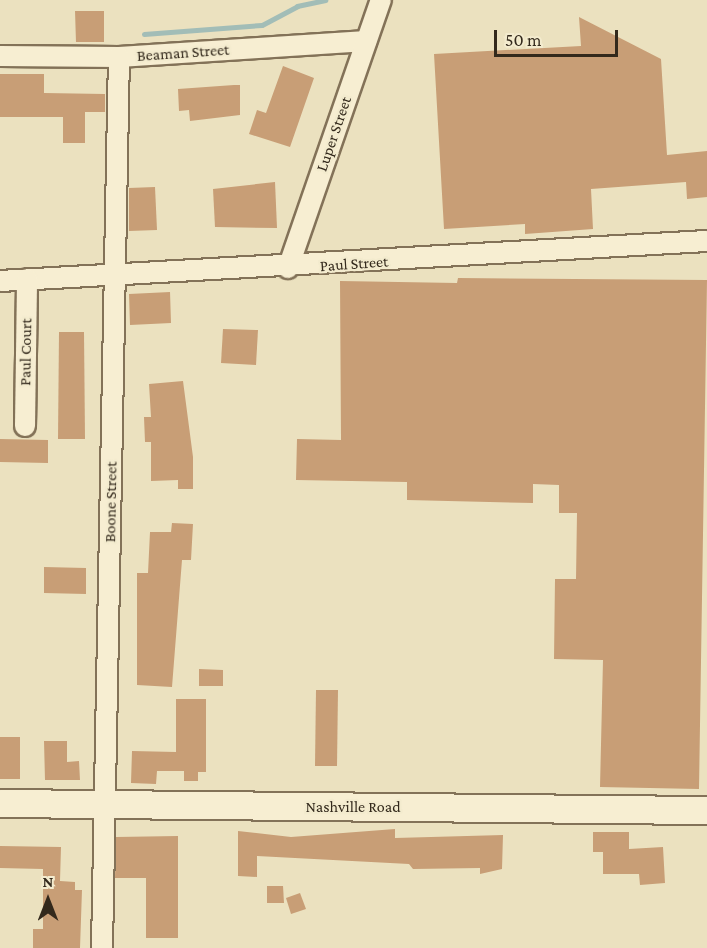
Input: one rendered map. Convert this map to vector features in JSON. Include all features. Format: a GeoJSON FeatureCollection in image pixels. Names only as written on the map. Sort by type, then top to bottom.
{"type":"FeatureCollection","features":[{"type":"Feature","properties":{"kind":"main road","name":"Nashville Road"},"geometry":{"type":"LineString","coordinates":[[0,803],[105,806],[707,810]]}},
{"type":"Feature","properties":{"kind":"street","name":"Luper Street"},"geometry":{"type":"LineString","coordinates":[[288,268],[381,0]]}},
{"type":"Feature","properties":{"kind":"street","name":"Beaman Street"},"geometry":{"type":"LineString","coordinates":[[0,56],[119,57],[366,41]]}},
{"type":"Feature","properties":{"kind":"street","name":"Boone Street"},"geometry":{"type":"LineString","coordinates":[[102,948],[119,57]]}},
{"type":"Feature","properties":{"kind":"street","name":"Paul Street"},"geometry":{"type":"LineString","coordinates":[[0,281],[116,273],[288,268],[707,241]]}},
{"type":"Feature","properties":{"kind":"street","name":"Paul Court"},"geometry":{"type":"LineString","coordinates":[[25,426],[27,279]]}},
{"type":"Feature","properties":{"kind":"building"},"geometry":{"type":"Polygon","coordinates":[[[75,11],[104,11],[104,42],[76,42],[75,11]]]}},
{"type":"Feature","properties":{"kind":"building"},"geometry":{"type":"Polygon","coordinates":[[[579,17],[661,59],[667,155],[707,151],[707,197],[687,199],[686,182],[591,189],[593,229],[525,234],[525,224],[444,229],[434,54],[581,46],[579,17]]]}},
{"type":"Feature","properties":{"kind":"building"},"geometry":{"type":"Polygon","coordinates":[[[283,66],[314,78],[290,147],[249,134],[257,110],[266,113],[283,66]]]}},
{"type":"Feature","properties":{"kind":"building"},"geometry":{"type":"Polygon","coordinates":[[[0,74],[44,74],[44,93],[105,94],[105,112],[85,112],[85,143],[63,143],[63,117],[0,117],[0,74]]]}},
{"type":"Feature","properties":{"kind":"building"},"geometry":{"type":"Polygon","coordinates":[[[240,85],[240,115],[190,121],[189,110],[179,111],[178,89],[240,85]]]}},
{"type":"Feature","properties":{"kind":"building"},"geometry":{"type":"Polygon","coordinates":[[[275,182],[277,228],[215,227],[213,189],[275,182]]]}},
{"type":"Feature","properties":{"kind":"building"},"geometry":{"type":"Polygon","coordinates":[[[155,187],[157,230],[129,231],[129,188],[155,187]]]}},
{"type":"Feature","properties":{"kind":"building"},"geometry":{"type":"Polygon","coordinates":[[[458,278],[707,280],[699,789],[600,787],[603,660],[554,659],[555,579],[576,579],[577,513],[559,513],[559,485],[533,484],[533,503],[407,500],[407,482],[296,480],[297,439],[341,440],[340,281],[457,283],[458,278]]]}},
{"type":"Feature","properties":{"kind":"building"},"geometry":{"type":"Polygon","coordinates":[[[170,292],[171,323],[130,325],[129,294],[170,292]]]}},
{"type":"Feature","properties":{"kind":"building"},"geometry":{"type":"Polygon","coordinates":[[[223,329],[258,330],[256,365],[221,363],[223,329]]]}},
{"type":"Feature","properties":{"kind":"building"},"geometry":{"type":"Polygon","coordinates":[[[59,332],[84,332],[85,439],[58,439],[59,332]]]}},
{"type":"Feature","properties":{"kind":"building"},"geometry":{"type":"Polygon","coordinates":[[[183,381],[193,457],[193,489],[178,489],[178,480],[151,481],[151,442],[145,442],[144,417],[151,417],[149,384],[183,381]]]}},
{"type":"Feature","properties":{"kind":"building"},"geometry":{"type":"Polygon","coordinates":[[[0,439],[48,440],[48,463],[0,462],[0,439]]]}},
{"type":"Feature","properties":{"kind":"building"},"geometry":{"type":"Polygon","coordinates":[[[172,523],[193,524],[191,560],[182,560],[172,687],[137,685],[137,573],[148,573],[150,532],[171,532],[172,523]]]}},
{"type":"Feature","properties":{"kind":"building"},"geometry":{"type":"Polygon","coordinates":[[[44,567],[86,568],[86,594],[44,593],[44,567]]]}},
{"type":"Feature","properties":{"kind":"building"},"geometry":{"type":"Polygon","coordinates":[[[199,669],[223,670],[223,686],[199,686],[199,669]]]}},
{"type":"Feature","properties":{"kind":"building"},"geometry":{"type":"Polygon","coordinates":[[[316,690],[338,690],[337,766],[315,766],[316,690]]]}},
{"type":"Feature","properties":{"kind":"building"},"geometry":{"type":"Polygon","coordinates":[[[176,699],[206,699],[206,772],[198,772],[198,781],[184,781],[184,771],[157,771],[156,784],[131,783],[132,751],[176,752],[176,699]]]}},
{"type":"Feature","properties":{"kind":"building"},"geometry":{"type":"Polygon","coordinates":[[[0,737],[20,737],[20,779],[0,779],[0,737]]]}},
{"type":"Feature","properties":{"kind":"building"},"geometry":{"type":"Polygon","coordinates":[[[44,741],[67,741],[67,762],[79,761],[80,780],[45,780],[44,741]]]}},
{"type":"Feature","properties":{"kind":"building"},"geometry":{"type":"Polygon","coordinates":[[[395,829],[395,838],[503,835],[502,869],[480,874],[480,868],[413,869],[409,864],[257,856],[257,877],[238,876],[238,831],[291,837],[395,829]]]}},
{"type":"Feature","properties":{"kind":"building"},"geometry":{"type":"Polygon","coordinates":[[[593,832],[629,832],[629,849],[663,847],[665,883],[640,885],[639,874],[603,874],[603,852],[593,852],[593,832]]]}},
{"type":"Feature","properties":{"kind":"building"},"geometry":{"type":"Polygon","coordinates":[[[178,836],[178,938],[146,938],[146,878],[115,878],[116,837],[178,836]]]}},
{"type":"Feature","properties":{"kind":"building"},"geometry":{"type":"Polygon","coordinates":[[[0,846],[61,847],[60,881],[75,882],[75,890],[82,890],[80,948],[33,948],[33,929],[43,929],[43,869],[0,868],[0,846]]]}},
{"type":"Feature","properties":{"kind":"building"},"geometry":{"type":"Polygon","coordinates":[[[267,886],[283,886],[284,903],[267,903],[267,886]]]}},
{"type":"Feature","properties":{"kind":"building"},"geometry":{"type":"Polygon","coordinates":[[[300,893],[306,909],[291,914],[286,898],[300,893]]]}},
{"type":"Feature","properties":{"kind":"waterway"},"geometry":{"type":"LineString","coordinates":[[144,34],[262,25],[297,6],[325,0]]}}]}
